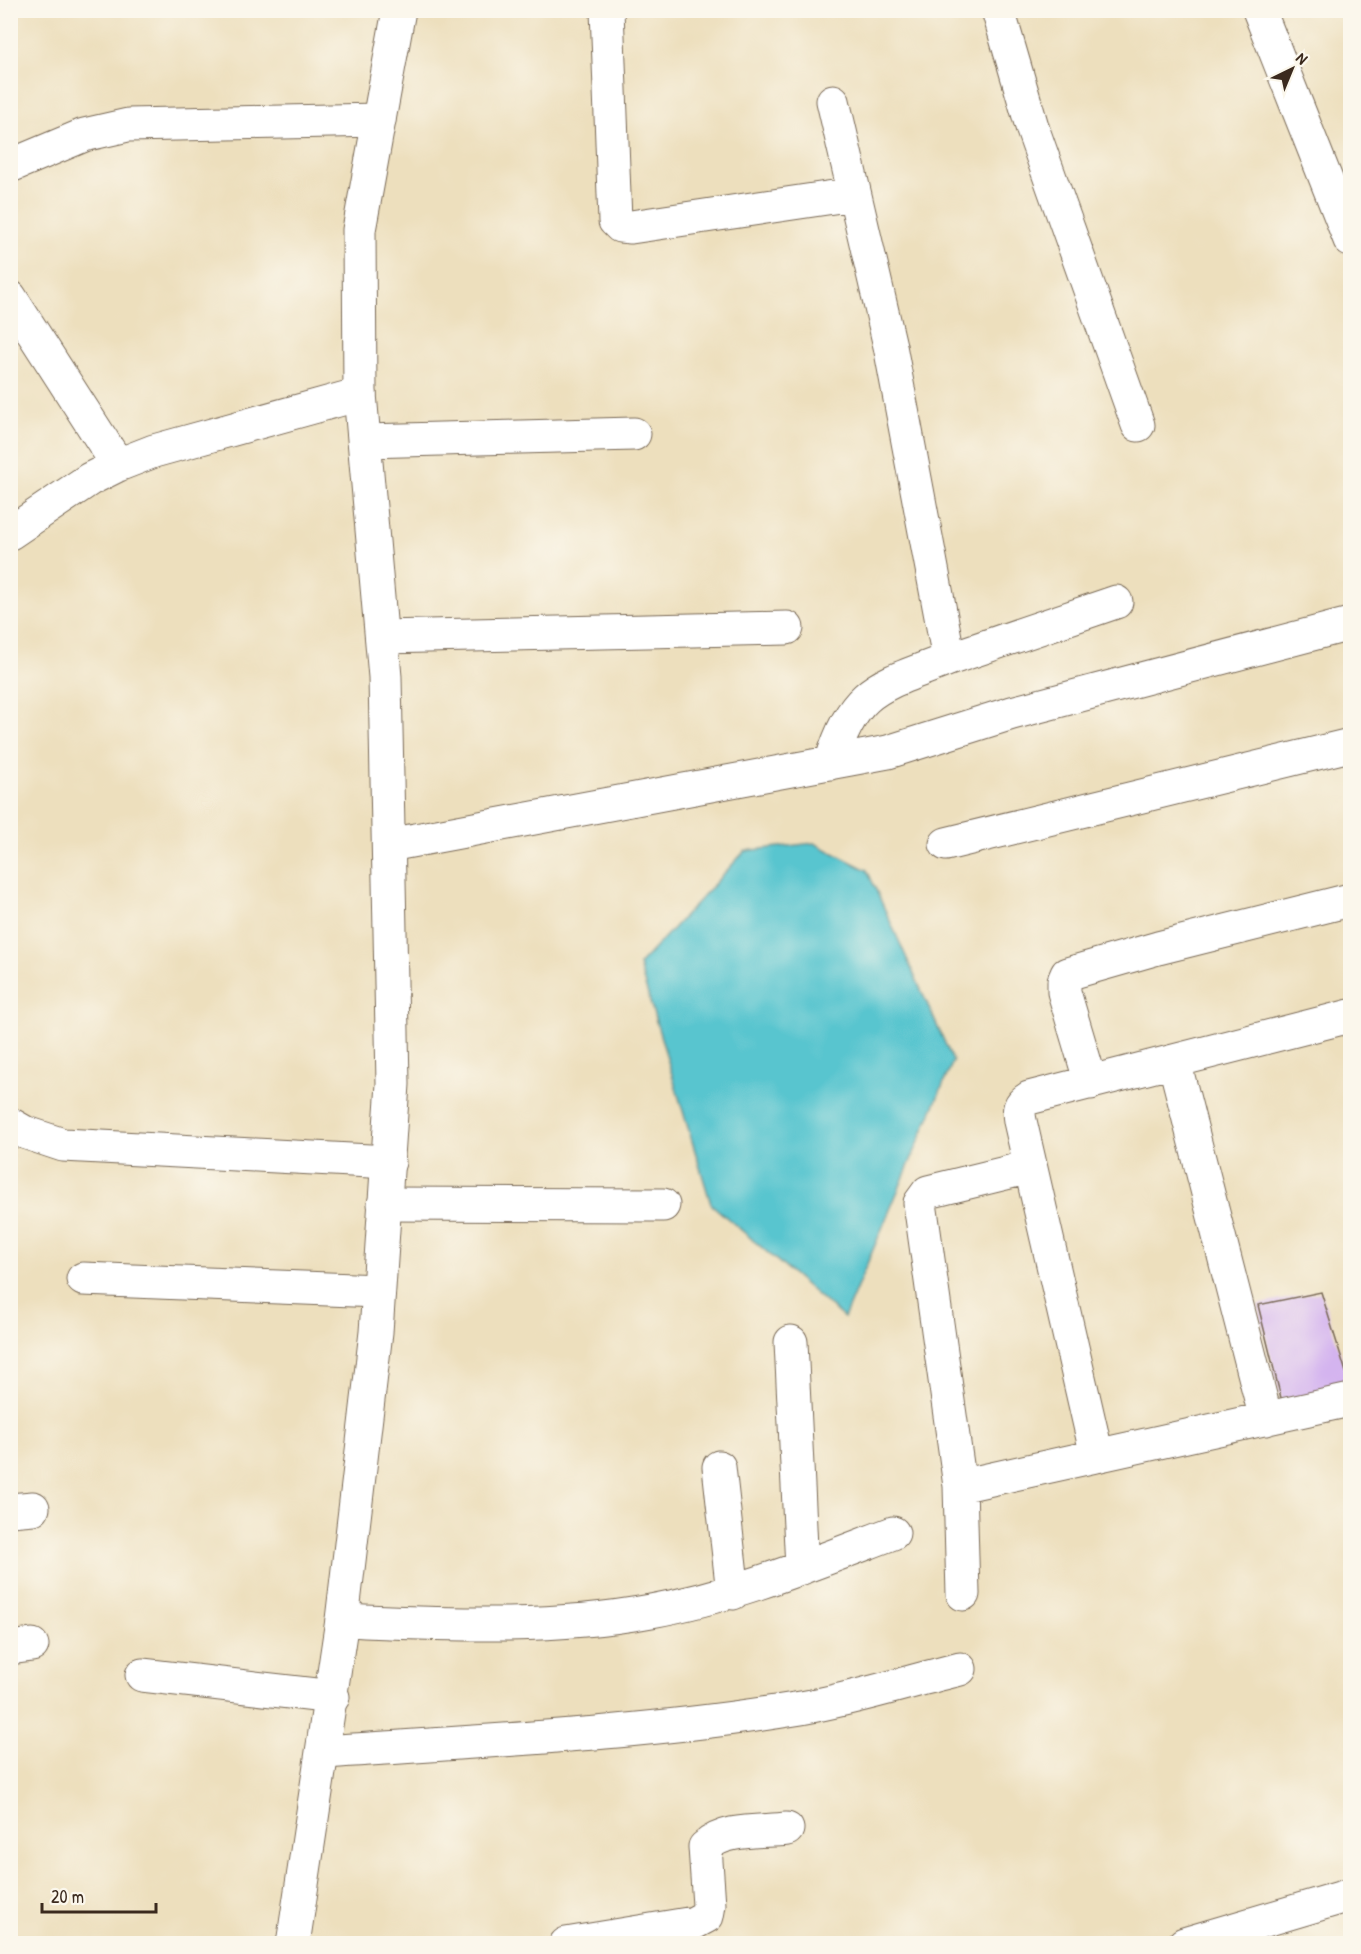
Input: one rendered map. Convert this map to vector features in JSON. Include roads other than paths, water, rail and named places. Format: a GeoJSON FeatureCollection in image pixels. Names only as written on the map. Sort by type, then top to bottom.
{"type":"FeatureCollection","features":[{"type":"Feature","properties":{"kind":"street"},"geometry":{"type":"LineString","coordinates":[[293,1944],[333,1698],[378,1292],[389,1162],[393,1084],[385,677],[360,394],[359,230],[399,10]]}},
{"type":"Feature","properties":{"kind":"street"},"geometry":{"type":"LineString","coordinates":[[607,10],[615,221],[620,225],[631,227],[854,194]]}},
{"type":"Feature","properties":{"kind":"street"},"geometry":{"type":"LineString","coordinates":[[998,10],[1034,130],[1138,425]]}},
{"type":"Feature","properties":{"kind":"street"},"geometry":{"type":"LineString","coordinates":[[1259,10],[1350,240]]}},
{"type":"Feature","properties":{"kind":"street"},"geometry":{"type":"LineString","coordinates":[[833,101],[890,346],[949,659]]}},
{"type":"Feature","properties":{"kind":"street"},"geometry":{"type":"LineString","coordinates":[[10,166],[84,135],[128,125],[379,120]]}},
{"type":"Feature","properties":{"kind":"street"},"geometry":{"type":"LineString","coordinates":[[10,297],[118,465]]}},
{"type":"Feature","properties":{"kind":"street"},"geometry":{"type":"LineString","coordinates":[[10,533],[90,479],[118,465],[154,451],[360,394]]}},
{"type":"Feature","properties":{"kind":"street"},"geometry":{"type":"LineString","coordinates":[[365,441],[634,434]]}},
{"type":"Feature","properties":{"kind":"street"},"geometry":{"type":"LineString","coordinates":[[831,763],[841,730],[853,709],[876,689],[949,659],[1116,602]]}},
{"type":"Feature","properties":{"kind":"street"},"geometry":{"type":"LineString","coordinates":[[389,845],[888,752],[1012,713],[1350,624]]}},
{"type":"Feature","properties":{"kind":"street"},"geometry":{"type":"LineString","coordinates":[[381,637],[787,628]]}},
{"type":"Feature","properties":{"kind":"street"},"geometry":{"type":"LineString","coordinates":[[946,844],[1350,745]]}},
{"type":"Feature","properties":{"kind":"street"},"geometry":{"type":"LineString","coordinates":[[1091,1083],[1064,992],[1067,974],[1138,953],[1350,900]]}},
{"type":"Feature","properties":{"kind":"street"},"geometry":{"type":"LineString","coordinates":[[1097,1456],[1030,1167],[1018,1110],[1022,1102],[1029,1098],[1350,1017]]}},
{"type":"Feature","properties":{"kind":"street"},"geometry":{"type":"LineString","coordinates":[[1174,1061],[1266,1419]]}},
{"type":"Feature","properties":{"kind":"street"},"geometry":{"type":"LineString","coordinates":[[10,1124],[24,1132],[63,1145],[389,1162]]}},
{"type":"Feature","properties":{"kind":"street"},"geometry":{"type":"LineString","coordinates":[[963,1594],[960,1486],[920,1203],[928,1192],[1030,1167]]}},
{"type":"Feature","properties":{"kind":"street"},"geometry":{"type":"LineString","coordinates":[[384,1204],[663,1205]]}},
{"type":"Feature","properties":{"kind":"street"},"geometry":{"type":"LineString","coordinates":[[83,1279],[378,1292]]}},
{"type":"Feature","properties":{"kind":"street"},"geometry":{"type":"LineString","coordinates":[[791,1342],[802,1568]]}},
{"type":"Feature","properties":{"kind":"street"},"geometry":{"type":"LineString","coordinates":[[960,1486],[1350,1400]]}},
{"type":"Feature","properties":{"kind":"street"},"geometry":{"type":"LineString","coordinates":[[719,1467],[733,1593]]}},
{"type":"Feature","properties":{"kind":"street"},"geometry":{"type":"LineString","coordinates":[[342,1620],[481,1625],[577,1622],[651,1611],[733,1593],[893,1533]]}},
{"type":"Feature","properties":{"kind":"street"},"geometry":{"type":"LineString","coordinates":[[324,1752],[560,1736],[693,1723],[803,1707],[960,1669]]}},
{"type":"Feature","properties":{"kind":"street"},"geometry":{"type":"LineString","coordinates":[[142,1675],[333,1698]]}},
{"type":"Feature","properties":{"kind":"street"},"geometry":{"type":"LineString","coordinates":[[566,1944],[694,1923],[707,1916],[709,1905],[705,1847],[713,1839],[724,1836],[787,1829]]}},
{"type":"Feature","properties":{"kind":"street"},"geometry":{"type":"LineString","coordinates":[[1184,1944],[1257,1933],[1350,1896]]}},
{"type":"Feature","properties":{"kind":"water"},"geometry":{"type":"Polygon","coordinates":[[[814,843],[867,870],[953,1061],[844,1318],[711,1204],[639,965],[745,851],[814,843]]]}}]}
